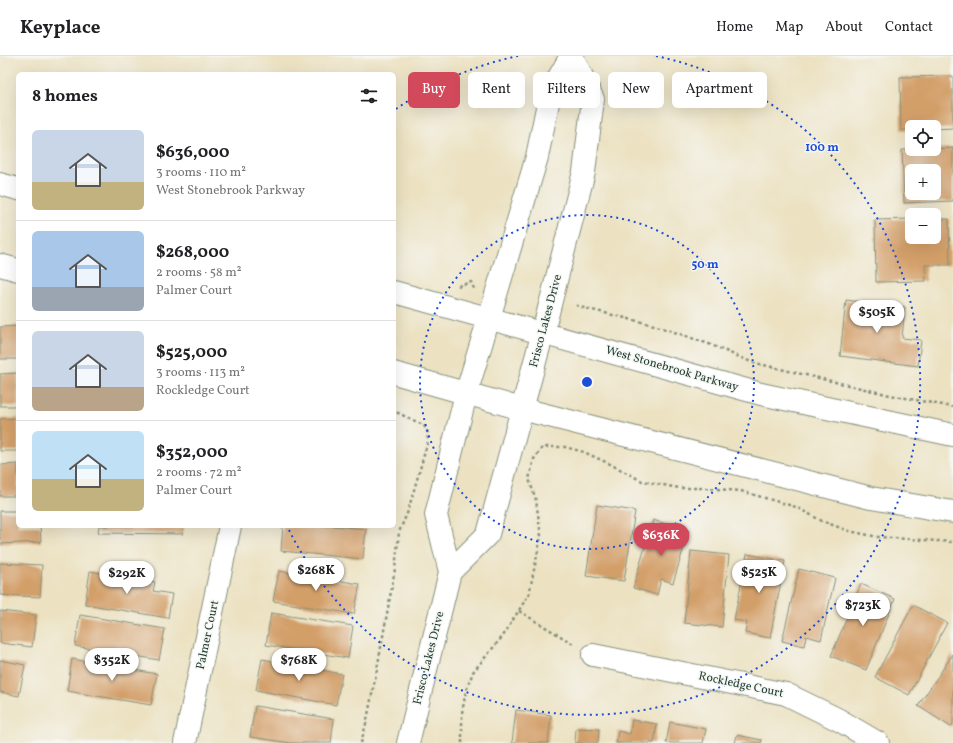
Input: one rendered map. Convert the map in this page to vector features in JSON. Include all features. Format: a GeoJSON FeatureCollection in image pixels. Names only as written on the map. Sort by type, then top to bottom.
{"type":"FeatureCollection","features":[{"type":"Feature","properties":{"kind":"street","name":"Frisco Lakes Drive"},"geometry":{"type":"LineString","coordinates":[[408,743],[450,572],[436,515],[466,394],[537,157],[550,93],[571,56]]}},
{"type":"Feature","properties":{"kind":"street","name":"Frisco Lakes Drive"},"geometry":{"type":"LineString","coordinates":[[450,572],[488,534],[543,332],[584,172],[593,99],[571,56]]}},
{"type":"Feature","properties":{"kind":"street"},"geometry":{"type":"LineString","coordinates":[[0,184],[16,188]]}},
{"type":"Feature","properties":{"kind":"street"},"geometry":{"type":"LineString","coordinates":[[0,265],[16,269]]}},
{"type":"Feature","properties":{"kind":"street","name":"West Stonebrook Parkway"},"geometry":{"type":"LineString","coordinates":[[396,293],[543,332],[761,394],[953,435]]}},
{"type":"Feature","properties":{"kind":"street"},"geometry":{"type":"LineString","coordinates":[[396,374],[522,409],[871,498],[953,512]]}},
{"type":"Feature","properties":{"kind":"street","name":"Palmer Court"},"geometry":{"type":"LineString","coordinates":[[185,743],[230,528]]}},
{"type":"Feature","properties":{"kind":"street","name":"Rockledge Court"},"geometry":{"type":"LineString","coordinates":[[593,655],[786,694],[839,720],[878,743]]}},
{"type":"Feature","properties":{"kind":"path"},"geometry":{"type":"LineString","coordinates":[[576,305],[654,325],[709,344],[751,362],[890,395],[953,407]]}},
{"type":"Feature","properties":{"kind":"path"},"geometry":{"type":"LineString","coordinates":[[360,743],[367,720],[378,664],[395,569],[399,532],[408,511],[428,441],[427,429],[423,425],[396,412]]}},
{"type":"Feature","properties":{"kind":"path"},"geometry":{"type":"LineString","coordinates":[[462,743],[462,713],[466,691],[473,672],[503,636],[528,594],[541,536],[536,500],[530,479],[534,459],[541,449],[547,447],[565,447],[584,452],[642,481],[679,488],[706,488],[741,491],[796,507],[822,521],[849,531],[878,537],[953,542]]}},
{"type":"Feature","properties":{"kind":"path"},"geometry":{"type":"LineString","coordinates":[[519,611],[593,655]]}},
{"type":"Feature","properties":{"kind":"building"},"geometry":{"type":"Polygon","coordinates":[[[953,76],[953,128],[941,129],[941,120],[905,120],[905,130],[901,130],[900,77],[953,76]]]}},
{"type":"Feature","properties":{"kind":"building"},"geometry":{"type":"Polygon","coordinates":[[[941,148],[953,148],[953,201],[904,203],[902,150],[905,150],[905,156],[941,156],[941,148]]]}},
{"type":"Feature","properties":{"kind":"building"},"geometry":{"type":"Polygon","coordinates":[[[905,219],[905,244],[941,244],[941,219],[949,219],[950,265],[925,265],[926,281],[876,282],[875,220],[905,219]]]}},
{"type":"Feature","properties":{"kind":"building"},"geometry":{"type":"Polygon","coordinates":[[[846,300],[905,307],[902,338],[921,340],[918,366],[840,356],[846,300]]]}},
{"type":"Feature","properties":{"kind":"building"},"geometry":{"type":"Polygon","coordinates":[[[16,326],[16,359],[0,359],[0,327],[16,326]]]}},
{"type":"Feature","properties":{"kind":"building"},"geometry":{"type":"Polygon","coordinates":[[[16,373],[16,406],[0,406],[0,374],[16,373]]]}},
{"type":"Feature","properties":{"kind":"building"},"geometry":{"type":"Polygon","coordinates":[[[16,418],[16,451],[0,451],[0,419],[16,418]]]}},
{"type":"Feature","properties":{"kind":"building"},"geometry":{"type":"Polygon","coordinates":[[[16,464],[16,496],[0,496],[0,465],[16,464]]]}},
{"type":"Feature","properties":{"kind":"building"},"geometry":{"type":"Polygon","coordinates":[[[597,505],[635,511],[624,581],[586,576],[597,505]]]}},
{"type":"Feature","properties":{"kind":"building"},"geometry":{"type":"Polygon","coordinates":[[[0,511],[16,511],[16,528],[40,528],[41,542],[0,544],[0,511]]]}},
{"type":"Feature","properties":{"kind":"building"},"geometry":{"type":"Polygon","coordinates":[[[653,520],[689,531],[673,583],[661,579],[657,595],[633,588],[653,520]]]}},
{"type":"Feature","properties":{"kind":"building"},"geometry":{"type":"Polygon","coordinates":[[[99,528],[184,528],[183,534],[98,533],[99,528]]]}},
{"type":"Feature","properties":{"kind":"building"},"geometry":{"type":"Polygon","coordinates":[[[283,528],[366,529],[363,559],[281,551],[283,528]]]}},
{"type":"Feature","properties":{"kind":"building"},"geometry":{"type":"Polygon","coordinates":[[[691,551],[729,555],[722,627],[684,623],[691,551]]]}},
{"type":"Feature","properties":{"kind":"building"},"geometry":{"type":"Polygon","coordinates":[[[747,554],[785,561],[770,638],[745,633],[747,622],[734,620],[747,554]]]}},
{"type":"Feature","properties":{"kind":"building"},"geometry":{"type":"Polygon","coordinates":[[[0,563],[42,565],[40,597],[0,595],[0,563]]]}},
{"type":"Feature","properties":{"kind":"building"},"geometry":{"type":"Polygon","coordinates":[[[799,569],[835,578],[821,640],[806,636],[804,646],[782,641],[799,569]]]}},
{"type":"Feature","properties":{"kind":"building"},"geometry":{"type":"Polygon","coordinates":[[[90,571],[155,582],[153,591],[172,594],[168,618],[85,604],[90,571]]]}},
{"type":"Feature","properties":{"kind":"building"},"geometry":{"type":"Polygon","coordinates":[[[279,571],[360,584],[354,614],[273,601],[279,571]]]}},
{"type":"Feature","properties":{"kind":"building"},"geometry":{"type":"Polygon","coordinates":[[[861,584],[895,599],[866,670],[831,656],[861,584]]]}},
{"type":"Feature","properties":{"kind":"building"},"geometry":{"type":"Polygon","coordinates":[[[913,605],[947,623],[909,695],[875,677],[913,605]]]}},
{"type":"Feature","properties":{"kind":"building"},"geometry":{"type":"Polygon","coordinates":[[[0,611],[36,615],[32,647],[0,643],[0,611]]]}},
{"type":"Feature","properties":{"kind":"building"},"geometry":{"type":"Polygon","coordinates":[[[271,613],[353,626],[348,658],[266,645],[271,613]]]}},
{"type":"Feature","properties":{"kind":"building"},"geometry":{"type":"Polygon","coordinates":[[[80,615],[165,629],[159,660],[75,646],[80,615]]]}},
{"type":"Feature","properties":{"kind":"building"},"geometry":{"type":"Polygon","coordinates":[[[953,654],[953,724],[951,727],[918,706],[953,654]]]}},
{"type":"Feature","properties":{"kind":"building"},"geometry":{"type":"Polygon","coordinates":[[[72,659],[157,674],[151,705],[67,691],[72,659]]]}},
{"type":"Feature","properties":{"kind":"building"},"geometry":{"type":"Polygon","coordinates":[[[262,659],[342,674],[336,705],[256,690],[262,659]]]}},
{"type":"Feature","properties":{"kind":"building"},"geometry":{"type":"Polygon","coordinates":[[[0,660],[25,665],[19,696],[0,692],[0,660]]]}},
{"type":"Feature","properties":{"kind":"building"},"geometry":{"type":"Polygon","coordinates":[[[255,706],[334,719],[331,743],[291,743],[250,737],[255,706]]]}},
{"type":"Feature","properties":{"kind":"building"},"geometry":{"type":"Polygon","coordinates":[[[516,710],[551,715],[548,743],[512,743],[516,710]]]}},
{"type":"Feature","properties":{"kind":"building"},"geometry":{"type":"Polygon","coordinates":[[[632,720],[657,724],[654,743],[616,743],[618,731],[630,734],[632,720]]]}},
{"type":"Feature","properties":{"kind":"building"},"geometry":{"type":"Polygon","coordinates":[[[670,722],[706,729],[703,743],[666,743],[670,722]]]}},
{"type":"Feature","properties":{"kind":"building"},"geometry":{"type":"Polygon","coordinates":[[[576,728],[599,729],[598,743],[575,743],[576,728]]]}},
{"type":"Feature","properties":{"kind":"building"},"geometry":{"type":"Polygon","coordinates":[[[737,735],[762,740],[761,743],[735,743],[737,735]]]}}]}
